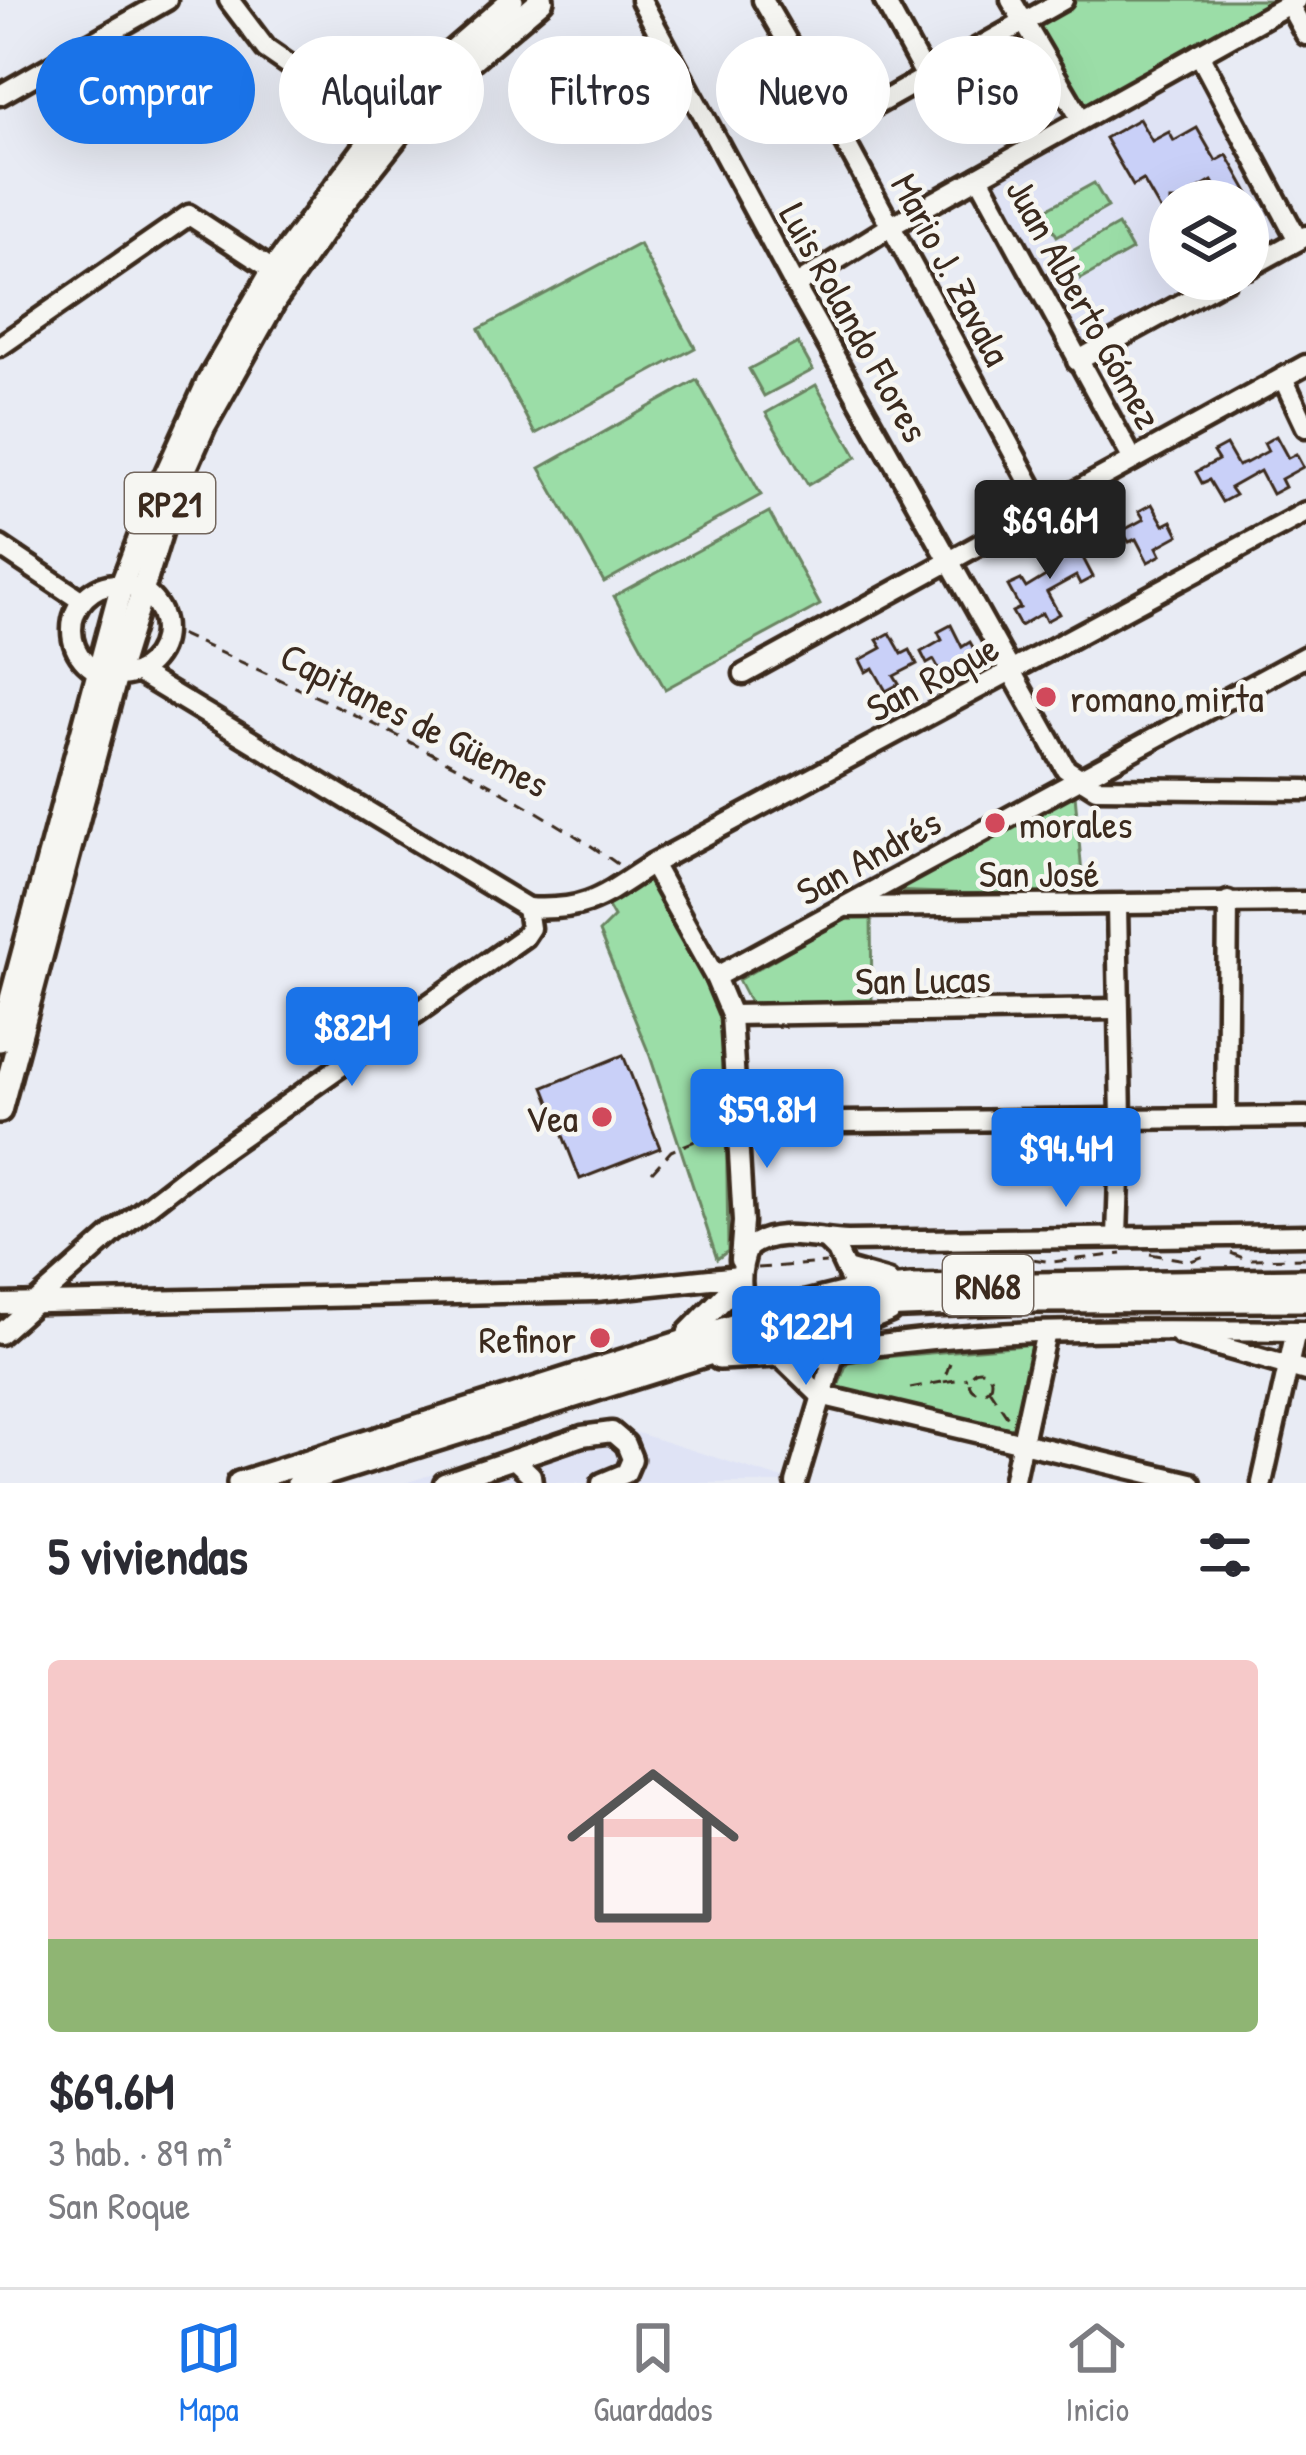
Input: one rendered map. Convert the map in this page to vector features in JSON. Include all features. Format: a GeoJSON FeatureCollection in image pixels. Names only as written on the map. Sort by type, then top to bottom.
{"type":"FeatureCollection","features":[{"type":"Feature","properties":{"kind":"main road","name":"RP21"},"geometry":{"type":"LineString","coordinates":[[470,36],[512,0]]}},
{"type":"Feature","properties":{"kind":"main road","name":"RP21"},"geometry":{"type":"LineString","coordinates":[[132,587],[205,426],[297,266],[429,96],[542,0]]}},
{"type":"Feature","properties":{"kind":"main road","name":"RP21"},"geometry":{"type":"LineString","coordinates":[[0,1111],[117,673],[132,587],[180,440],[227,345],[273,270],[368,144]]}},
{"type":"Feature","properties":{"kind":"main road","name":"RP21"},"geometry":{"type":"LineString","coordinates":[[0,1040],[117,673]]}},
{"type":"Feature","properties":{"kind":"main road"},"geometry":{"type":"LineString","coordinates":[[677,1342],[739,1276]]}},
{"type":"Feature","properties":{"kind":"main road","name":"RN68"},"geometry":{"type":"LineString","coordinates":[[915,1295],[1306,1280]]}},
{"type":"Feature","properties":{"kind":"main road","name":"RN68"},"geometry":{"type":"LineString","coordinates":[[298,1483],[658,1367],[850,1283],[915,1295],[1306,1300]]}},
{"type":"Feature","properties":{"kind":"main road"},"geometry":{"type":"LineString","coordinates":[[842,1342],[915,1295]]}},
{"type":"Feature","properties":{"kind":"main road","name":"RN68"},"geometry":{"type":"LineString","coordinates":[[239,1483],[677,1342],[755,1328]]}},
{"type":"Feature","properties":{"kind":"main road"},"geometry":{"type":"LineString","coordinates":[[658,1367],[729,1357],[780,1357]]}},
{"type":"Feature","properties":{"kind":"street"},"geometry":{"type":"LineString","coordinates":[[0,95],[133,9],[166,0]]}},
{"type":"Feature","properties":{"kind":"street"},"geometry":{"type":"LineString","coordinates":[[229,0],[266,49],[279,58]]}},
{"type":"Feature","properties":{"kind":"street","name":"Luis Rolando Flores"},"geometry":{"type":"LineString","coordinates":[[641,0],[1010,672],[1066,769],[1077,779]]}},
{"type":"Feature","properties":{"kind":"street","name":"Mario J. Zavala"},"geometry":{"type":"LineString","coordinates":[[763,0],[784,36]]}},
{"type":"Feature","properties":{"kind":"street"},"geometry":{"type":"LineString","coordinates":[[884,0],[914,55]]}},
{"type":"Feature","properties":{"kind":"street"},"geometry":{"type":"LineString","coordinates":[[1011,0],[1081,118]]}},
{"type":"Feature","properties":{"kind":"street"},"geometry":{"type":"LineString","coordinates":[[1000,36],[1063,0]]}},
{"type":"Feature","properties":{"kind":"street"},"geometry":{"type":"LineString","coordinates":[[795,286],[891,226],[1292,2],[1306,35]]}},
{"type":"Feature","properties":{"kind":"street"},"geometry":{"type":"LineString","coordinates":[[1199,54],[1302,238],[1269,256]]}},
{"type":"Feature","properties":{"kind":"street","name":"Mario J. Zavala"},"geometry":{"type":"LineString","coordinates":[[846,144],[1044,509]]}},
{"type":"Feature","properties":{"kind":"street","name":"Juan Alberto Gómez"},"geometry":{"type":"LineString","coordinates":[[979,177],[1132,460]]}},
{"type":"Feature","properties":{"kind":"street"},"geometry":{"type":"LineString","coordinates":[[0,346],[189,214],[273,270]]}},
{"type":"Feature","properties":{"kind":"street"},"geometry":{"type":"LineString","coordinates":[[1077,361],[1189,300]]}},
{"type":"Feature","properties":{"kind":"street"},"geometry":{"type":"LineString","coordinates":[[744,674],[1306,365]]}},
{"type":"Feature","properties":{"kind":"street"},"geometry":{"type":"LineString","coordinates":[[1283,379],[1306,427]]}},
{"type":"Feature","properties":{"kind":"street","name":"San Roque"},"geometry":{"type":"LineString","coordinates":[[526,908],[576,908],[1306,512]]}},
{"type":"Feature","properties":{"kind":"street"},"geometry":{"type":"LineString","coordinates":[[0,546],[82,601]]}},
{"type":"Feature","properties":{"kind":"street"},"geometry":{"type":"LineString","coordinates":[[0,1334],[101,1244],[201,1165],[524,937],[531,919],[526,908],[78,653],[72,626],[82,601],[93,591],[132,587],[159,608],[164,622],[159,652],[117,673]]}},
{"type":"Feature","properties":{"kind":"street","name":"San Andrés"},"geometry":{"type":"LineString","coordinates":[[715,977],[1306,656]]}},
{"type":"Feature","properties":{"kind":"street"},"geometry":{"type":"LineString","coordinates":[[1077,779],[1096,788],[1306,790]]}},
{"type":"Feature","properties":{"kind":"street"},"geometry":{"type":"LineString","coordinates":[[652,865],[731,1015],[742,1222],[739,1276],[755,1328],[780,1357],[820,1394],[1191,1483]]}},
{"type":"Feature","properties":{"kind":"street"},"geometry":{"type":"LineString","coordinates":[[1226,1118],[1228,901]]}},
{"type":"Feature","properties":{"kind":"street","name":"San José"},"geometry":{"type":"LineString","coordinates":[[845,907],[1306,902]]}},
{"type":"Feature","properties":{"kind":"street"},"geometry":{"type":"LineString","coordinates":[[1117,905],[1120,1245]]}},
{"type":"Feature","properties":{"kind":"street","name":"San Lucas"},"geometry":{"type":"LineString","coordinates":[[731,1015],[1116,1010]]}},
{"type":"Feature","properties":{"kind":"street"},"geometry":{"type":"LineString","coordinates":[[738,1123],[1306,1117]]}},
{"type":"Feature","properties":{"kind":"street"},"geometry":{"type":"LineString","coordinates":[[742,1222],[763,1238]]}},
{"type":"Feature","properties":{"kind":"street"},"geometry":{"type":"LineString","coordinates":[[739,1276],[748,1248],[763,1238],[1120,1245],[1306,1234]]}},
{"type":"Feature","properties":{"kind":"street"},"geometry":{"type":"LineString","coordinates":[[796,1483],[820,1394],[842,1342],[850,1283],[826,1240]]}},
{"type":"Feature","properties":{"kind":"street"},"geometry":{"type":"LineString","coordinates":[[0,1304],[628,1289],[739,1276]]}},
{"type":"Feature","properties":{"kind":"street"},"geometry":{"type":"LineString","coordinates":[[780,1357],[808,1361],[842,1342],[915,1338],[1158,1329],[1301,1331],[1298,1369],[1262,1483]]}},
{"type":"Feature","properties":{"kind":"street"},"geometry":{"type":"LineString","coordinates":[[1158,1329],[1298,1369]]}},
{"type":"Feature","properties":{"kind":"street"},"geometry":{"type":"LineString","coordinates":[[1013,1483],[1046,1332]]}},
{"type":"Feature","properties":{"kind":"street"},"geometry":{"type":"LineString","coordinates":[[444,1483],[581,1436],[612,1432],[626,1444],[632,1459],[626,1473],[602,1483]]}},
{"type":"Feature","properties":{"kind":"street"},"geometry":{"type":"LineString","coordinates":[[514,1459],[531,1475],[532,1483]]}},
{"type":"Feature","properties":{"kind":"path","name":"Capitanes de Güemes"},"geometry":{"type":"LineString","coordinates":[[164,622],[173,631],[454,764],[556,820],[619,866]]}},
{"type":"Feature","properties":{"kind":"path"},"geometry":{"type":"LineString","coordinates":[[652,1172],[671,1151],[738,1123]]}},
{"type":"Feature","properties":{"kind":"path"},"geometry":{"type":"LineString","coordinates":[[1012,1256],[1052,1262],[1120,1245]]}},
{"type":"Feature","properties":{"kind":"path"},"geometry":{"type":"LineString","coordinates":[[1144,1253],[1191,1261],[1220,1251],[1245,1259],[1306,1258]]}},
{"type":"Feature","properties":{"kind":"path"},"geometry":{"type":"LineString","coordinates":[[739,1276],[850,1283]]}},
{"type":"Feature","properties":{"kind":"path"},"geometry":{"type":"LineString","coordinates":[[944,1382],[950,1363]]}},
{"type":"Feature","properties":{"kind":"path"},"geometry":{"type":"LineString","coordinates":[[910,1388],[986,1372],[989,1389],[1023,1441]]}},
{"type":"Feature","properties":{"kind":"path"},"geometry":{"type":"LineString","coordinates":[[969,1378],[975,1392],[989,1389]]}},
{"type":"Feature","properties":{"kind":"shaded area"},"geometry":{"type":"Polygon","coordinates":[[[1197,59],[1263,180],[1149,180],[1149,300],[1183,300],[1079,356],[983,179],[1045,144],[1061,144],[1061,135],[1197,59]]]}},
{"type":"Feature","properties":{"kind":"shaded area"},"geometry":{"type":"Polygon","coordinates":[[[1269,192],[1295,240],[1269,254],[1269,192]]]}},
{"type":"Feature","properties":{"kind":"shaded area"},"geometry":{"type":"Polygon","coordinates":[[[600,1421],[783,1479],[782,1483],[405,1483],[600,1421]]]}},
{"type":"Feature","properties":{"kind":"green space"},"geometry":{"type":"Polygon","coordinates":[[[1065,0],[1294,0],[1081,118],[1061,85],[1061,36],[1032,36],[1024,23],[1065,0]]]}},
{"type":"Feature","properties":{"kind":"green space"},"geometry":{"type":"Polygon","coordinates":[[[1094,183],[1108,207],[1057,236],[1043,211],[1094,183]]]}},
{"type":"Feature","properties":{"kind":"green space"},"geometry":{"type":"Polygon","coordinates":[[[1118,225],[1132,250],[1081,279],[1067,254],[1118,225]]]}},
{"type":"Feature","properties":{"kind":"green space"},"geometry":{"type":"Polygon","coordinates":[[[639,244],[695,348],[535,434],[479,329],[639,244]]]}},
{"type":"Feature","properties":{"kind":"green space"},"geometry":{"type":"Polygon","coordinates":[[[798,343],[813,370],[764,396],[749,369],[798,343]]]}},
{"type":"Feature","properties":{"kind":"green space"},"geometry":{"type":"Polygon","coordinates":[[[697,380],[761,495],[604,582],[540,468],[697,380]]]}},
{"type":"Feature","properties":{"kind":"green space"},"geometry":{"type":"Polygon","coordinates":[[[816,385],[857,457],[808,485],[766,413],[816,385]]]}},
{"type":"Feature","properties":{"kind":"green space"},"geometry":{"type":"Polygon","coordinates":[[[769,512],[820,605],[665,689],[614,596],[769,512]]]}},
{"type":"Feature","properties":{"kind":"green space"},"geometry":{"type":"Polygon","coordinates":[[[1075,794],[1084,898],[889,891],[1075,794]]]}},
{"type":"Feature","properties":{"kind":"green space"},"geometry":{"type":"Polygon","coordinates":[[[652,864],[725,1028],[728,1251],[717,1259],[650,1056],[599,932],[614,917],[602,896],[652,864]]]}},
{"type":"Feature","properties":{"kind":"green space"},"geometry":{"type":"Polygon","coordinates":[[[853,914],[871,917],[872,1000],[751,1005],[738,980],[853,914]]]}},
{"type":"Feature","properties":{"kind":"green space"},"geometry":{"type":"Polygon","coordinates":[[[1037,1344],[1023,1441],[836,1392],[848,1360],[1037,1344]]]}},
{"type":"Feature","properties":{"kind":"building"},"geometry":{"type":"Polygon","coordinates":[[[1139,119],[1152,141],[1169,132],[1174,141],[1197,128],[1216,161],[1227,155],[1241,180],[1149,180],[1149,190],[1143,180],[1133,186],[1105,138],[1139,119]]]}},
{"type":"Feature","properties":{"kind":"building"},"geometry":{"type":"Polygon","coordinates":[[[1276,436],[1288,458],[1296,454],[1303,467],[1281,479],[1285,487],[1272,494],[1260,471],[1230,488],[1235,495],[1222,502],[1209,480],[1202,483],[1196,472],[1218,460],[1213,452],[1226,445],[1238,466],[1246,463],[1268,451],[1264,443],[1276,436]]]}},
{"type":"Feature","properties":{"kind":"building"},"geometry":{"type":"Polygon","coordinates":[[[1152,504],[1164,525],[1172,521],[1179,535],[1157,547],[1161,555],[1148,562],[1136,539],[1129,542],[1122,531],[1144,519],[1139,511],[1152,504]]]}},
{"type":"Feature","properties":{"kind":"building"},"geometry":{"type":"Polygon","coordinates":[[[1081,539],[1088,551],[1081,554],[1093,577],[1080,584],[1076,576],[1047,592],[1059,614],[1046,621],[1042,613],[1020,626],[1012,612],[1020,608],[1008,586],[1021,580],[1026,588],[1054,571],[1043,549],[1055,543],[1059,551],[1081,539]]]}},
{"type":"Feature","properties":{"kind":"building"},"geometry":{"type":"Polygon","coordinates":[[[951,625],[962,647],[970,642],[978,656],[955,668],[960,676],[947,683],[934,660],[927,664],[921,652],[942,640],[938,632],[951,625]]]}},
{"type":"Feature","properties":{"kind":"building"},"geometry":{"type":"Polygon","coordinates":[[[890,633],[902,654],[910,650],[917,664],[894,676],[899,684],[886,691],[873,668],[866,672],[860,660],[882,648],[877,640],[890,633]]]}},
{"type":"Feature","properties":{"kind":"building","name":"Vea"},"geometry":{"type":"Polygon","coordinates":[[[623,1055],[660,1148],[580,1179],[544,1087],[623,1055]]]}},
{"type":"Feature","properties":{"kind":"place","name":"romano mirta"},"geometry":{"type":"Point","coordinates":[1046,697]}},
{"type":"Feature","properties":{"kind":"place","name":"morales"},"geometry":{"type":"Point","coordinates":[995,823]}},
{"type":"Feature","properties":{"kind":"place","name":"Vea"},"geometry":{"type":"Point","coordinates":[602,1117]}},
{"type":"Feature","properties":{"kind":"place","name":"Refinor"},"geometry":{"type":"Point","coordinates":[600,1338]}}]}
